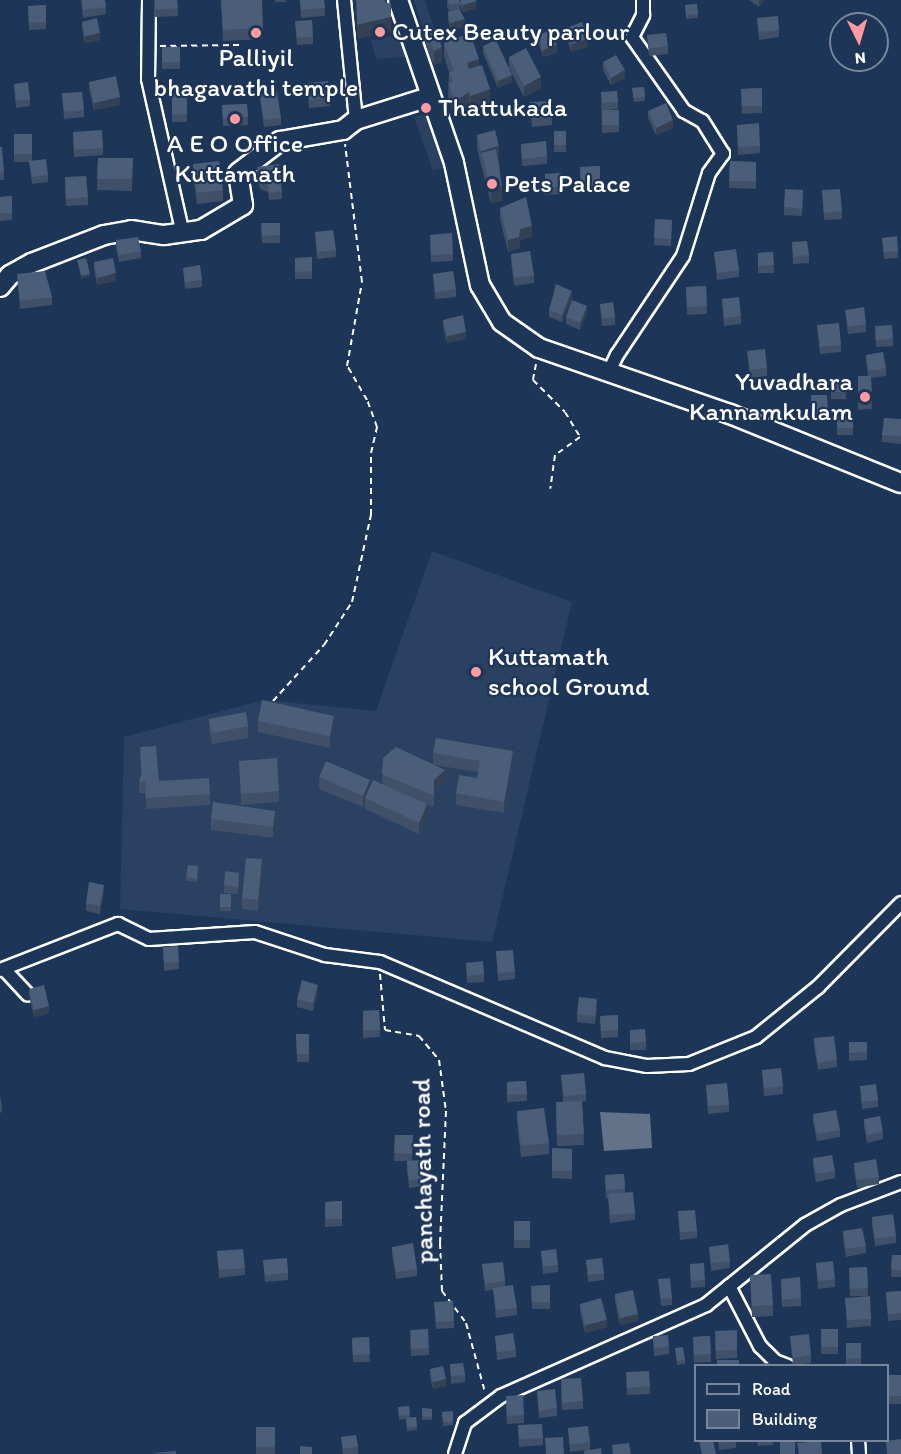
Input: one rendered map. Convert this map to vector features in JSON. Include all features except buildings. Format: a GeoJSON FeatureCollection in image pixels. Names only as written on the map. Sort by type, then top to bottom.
{"type":"FeatureCollection","features":[{"type":"Feature","properties":{"kind":"main road"},"geometry":{"type":"LineString","coordinates":[[398,0],[429,97],[454,163],[480,285],[502,322],[539,348],[608,374],[730,414],[901,483]]}},
{"type":"Feature","properties":{"kind":"main road"},"geometry":{"type":"LineString","coordinates":[[0,287],[10,275],[32,263],[104,235],[131,230],[183,234],[201,230],[243,206],[238,173],[280,141],[350,125],[429,97]]}},
{"type":"Feature","properties":{"kind":"street"},"geometry":{"type":"LineString","coordinates":[[149,0],[148,79],[183,234]]}},
{"type":"Feature","properties":{"kind":"street"},"geometry":{"type":"LineString","coordinates":[[344,0],[350,125]]}},
{"type":"Feature","properties":{"kind":"street"},"geometry":{"type":"LineString","coordinates":[[608,374],[616,355],[683,256],[709,173],[723,154],[702,121],[684,111],[632,38],[643,15],[643,0]]}},
{"type":"Feature","properties":{"kind":"street"},"geometry":{"type":"LineString","coordinates":[[28,995],[2,969],[118,924],[149,939],[255,932],[325,955],[380,962],[604,1058],[646,1066],[689,1064],[756,1037],[818,987],[901,903]]}},
{"type":"Feature","properties":{"kind":"street"},"geometry":{"type":"LineString","coordinates":[[455,1454],[465,1423],[491,1404],[542,1375],[667,1324],[706,1305],[805,1225],[841,1205],[901,1182]]}},
{"type":"Feature","properties":{"kind":"street"},"geometry":{"type":"LineString","coordinates":[[729,1286],[760,1346],[775,1361],[785,1364]]}},
{"type":"Feature","properties":{"kind":"path"},"geometry":{"type":"LineString","coordinates":[[148,47],[240,45]]}},
{"type":"Feature","properties":{"kind":"path"},"geometry":{"type":"LineString","coordinates":[[273,701],[324,645],[352,602],[371,515],[371,453],[377,428],[367,400],[347,366],[362,282],[350,125]]}},
{"type":"Feature","properties":{"kind":"path"},"geometry":{"type":"LineString","coordinates":[[539,348],[533,380],[565,412],[580,437],[555,454],[550,489]]}},
{"type":"Feature","properties":{"kind":"path","name":"panchayath road"},"geometry":{"type":"LineString","coordinates":[[380,962],[386,1030],[419,1036],[439,1060],[446,1111],[440,1243],[442,1291],[466,1323],[491,1404]]}},
{"type":"Feature","properties":{"kind":"shaded area"},"geometry":{"type":"Polygon","coordinates":[[[414,0],[425,0],[436,36],[426,39],[414,0]]]}},
{"type":"Feature","properties":{"kind":"shaded area"},"geometry":{"type":"Polygon","coordinates":[[[400,35],[406,57],[376,59],[371,40],[400,35]]]}},
{"type":"Feature","properties":{"kind":"shaded area"},"geometry":{"type":"Polygon","coordinates":[[[429,112],[449,166],[433,171],[414,117],[429,112]]]}},
{"type":"Feature","properties":{"kind":"shaded area"},"geometry":{"type":"Polygon","coordinates":[[[432,551],[572,602],[492,942],[120,909],[124,737],[264,700],[376,711],[432,551]]]}},
{"type":"Feature","properties":{"kind":"shaded area"},"geometry":{"type":"Polygon","coordinates":[[[600,1112],[650,1114],[652,1148],[604,1151],[600,1112]]]}},
{"type":"Feature","properties":{"kind":"place","name":"Cutex Beauty parlour"},"geometry":{"type":"Point","coordinates":[380,32]}},
{"type":"Feature","properties":{"kind":"place","name":"Palliyil bhagavathi temple"},"geometry":{"type":"Point","coordinates":[256,33]}},
{"type":"Feature","properties":{"kind":"place","name":"Thattukada"},"geometry":{"type":"Point","coordinates":[426,108]}},
{"type":"Feature","properties":{"kind":"place","name":"A E O Office Kuttamath"},"geometry":{"type":"Point","coordinates":[235,119]}},
{"type":"Feature","properties":{"kind":"place","name":"Pets Palace"},"geometry":{"type":"Point","coordinates":[492,184]}},
{"type":"Feature","properties":{"kind":"place","name":"Yuvadhara Kannamkulam"},"geometry":{"type":"Point","coordinates":[865,397]}},
{"type":"Feature","properties":{"kind":"place","name":"Kuttamath school Ground"},"geometry":{"type":"Point","coordinates":[476,672]}}]}
